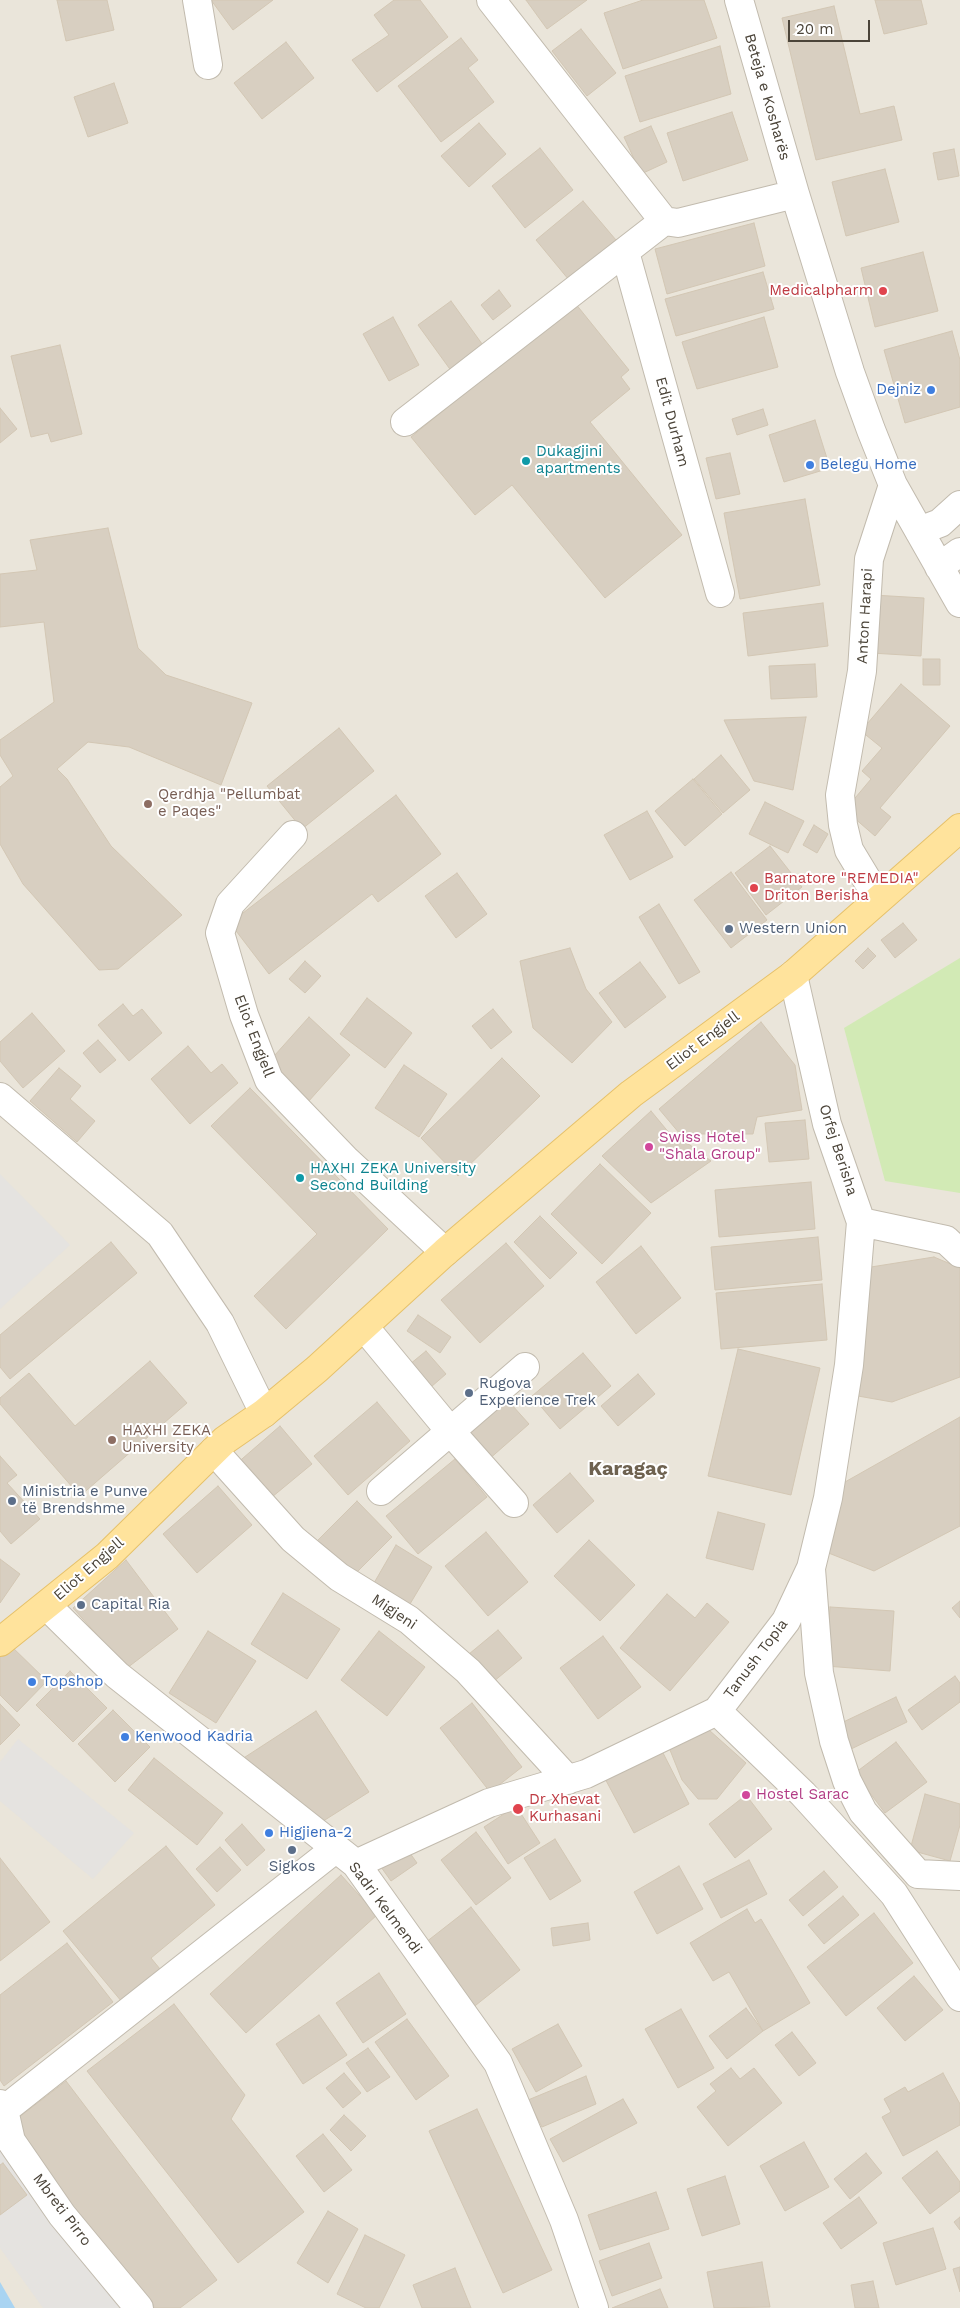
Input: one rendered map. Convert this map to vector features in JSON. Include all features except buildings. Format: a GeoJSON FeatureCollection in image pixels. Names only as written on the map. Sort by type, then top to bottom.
{"type":"FeatureCollection","features":[{"type":"Feature","properties":{"kind":"main road","name":"Eliot Engjell"},"geometry":{"type":"LineString","coordinates":[[0,1642],[107,1556],[225,1440],[264,1413],[365,1328],[445,1252],[631,1094],[793,975],[878,898],[960,828]]}},
{"type":"Feature","properties":{"kind":"street"},"geometry":{"type":"LineString","coordinates":[[198,0],[208,65]]}},
{"type":"Feature","properties":{"kind":"street"},"geometry":{"type":"LineString","coordinates":[[492,0],[664,221],[678,223],[795,194],[850,372],[893,485],[920,531],[950,559],[960,603]]}},
{"type":"Feature","properties":{"kind":"street","name":"Beteja e Kosharës"},"geometry":{"type":"LineString","coordinates":[[739,0],[795,194]]}},
{"type":"Feature","properties":{"kind":"street"},"geometry":{"type":"LineString","coordinates":[[405,422],[664,221]]}},
{"type":"Feature","properties":{"kind":"street","name":"Edit Durham"},"geometry":{"type":"LineString","coordinates":[[625,252],[720,593]]}},
{"type":"Feature","properties":{"kind":"street","name":"Anton Harapi"},"geometry":{"type":"LineString","coordinates":[[878,898],[849,850],[843,825],[840,795],[862,671],[868,559],[893,485]]}},
{"type":"Feature","properties":{"kind":"street"},"geometry":{"type":"LineString","coordinates":[[920,531],[940,523],[960,505]]}},
{"type":"Feature","properties":{"kind":"street","name":"Eliot Engjell"},"geometry":{"type":"LineString","coordinates":[[293,835],[230,904],[220,933],[244,1015],[269,1080],[345,1159],[445,1252]]}},
{"type":"Feature","properties":{"kind":"street","name":"Orfej Berisha"},"geometry":{"type":"LineString","coordinates":[[793,975],[827,1124],[861,1222]]}},
{"type":"Feature","properties":{"kind":"street"},"geometry":{"type":"LineString","coordinates":[[0,1097],[160,1234],[220,1323],[264,1413]]}},
{"type":"Feature","properties":{"kind":"street"},"geometry":{"type":"LineString","coordinates":[[861,1222],[946,1240],[960,1253]]}},
{"type":"Feature","properties":{"kind":"street","name":"Tanush Topia"},"geometry":{"type":"LineString","coordinates":[[2,2107],[346,1856],[489,1803],[586,1774],[717,1710],[786,1621],[811,1568],[828,1498],[849,1365],[861,1222]]}},
{"type":"Feature","properties":{"kind":"street"},"geometry":{"type":"LineString","coordinates":[[365,1328],[451,1432],[514,1503]]}},
{"type":"Feature","properties":{"kind":"street"},"geometry":{"type":"LineString","coordinates":[[381,1491],[525,1367]]}},
{"type":"Feature","properties":{"kind":"street","name":"Migjeni"},"geometry":{"type":"LineString","coordinates":[[214,1451],[294,1539],[339,1577],[409,1620],[468,1671],[568,1780]]}},
{"type":"Feature","properties":{"kind":"street"},"geometry":{"type":"LineString","coordinates":[[811,1568],[819,1672],[834,1741],[847,1781],[863,1812],[918,1874]]}},
{"type":"Feature","properties":{"kind":"street","name":"Sadri Kelmendi"},"geometry":{"type":"LineString","coordinates":[[47,1606],[116,1675],[346,1856],[498,2064],[564,2220],[594,2308]]}},
{"type":"Feature","properties":{"kind":"street"},"geometry":{"type":"LineString","coordinates":[[717,1710],[803,1794],[894,1894],[960,1997]]}},
{"type":"Feature","properties":{"kind":"street"},"geometry":{"type":"LineString","coordinates":[[854,1850],[876,1828]]}},
{"type":"Feature","properties":{"kind":"street"},"geometry":{"type":"LineString","coordinates":[[894,1894],[918,1874],[960,1876]]}},
{"type":"Feature","properties":{"kind":"street","name":"Mbreti Pirro"},"geometry":{"type":"LineString","coordinates":[[2,2107],[11,2141],[62,2215],[139,2308]]}},
{"type":"Feature","properties":{"kind":"shaded area"},"geometry":{"type":"Polygon","coordinates":[[[0,0],[960,0],[960,2308],[0,2308],[0,0]]]}},
{"type":"Feature","properties":{"kind":"shaded area"},"geometry":{"type":"Polygon","coordinates":[[[0,1174],[70,1245],[0,1309],[0,1174]]]}},
{"type":"Feature","properties":{"kind":"shaded area"},"geometry":{"type":"Polygon","coordinates":[[[18,1739],[134,1833],[93,1879],[0,1801],[0,1762],[18,1739]]]}},
{"type":"Feature","properties":{"kind":"shaded area"},"geometry":{"type":"Polygon","coordinates":[[[0,2143],[129,2308],[43,2308],[0,2248],[0,2143]]]}},
{"type":"Feature","properties":{"kind":"green space"},"geometry":{"type":"Polygon","coordinates":[[[960,958],[960,1193],[885,1181],[844,1028],[960,958]]]}},
{"type":"Feature","properties":{"kind":"water"},"geometry":{"type":"Polygon","coordinates":[[[0,2282],[15,2308],[0,2308],[0,2282]]]}},
{"type":"Feature","properties":{"kind":"place","name":"Medicalpharm"},"geometry":{"type":"Point","coordinates":[883,291]}},
{"type":"Feature","properties":{"kind":"place","name":"Dejniz"},"geometry":{"type":"Point","coordinates":[931,390]}},
{"type":"Feature","properties":{"kind":"place","name":"Dukagjini apartments"},"geometry":{"type":"Point","coordinates":[526,461]}},
{"type":"Feature","properties":{"kind":"place","name":"Belegu Home"},"geometry":{"type":"Point","coordinates":[810,465]}},
{"type":"Feature","properties":{"kind":"place","name":"Qerdhja \"Pellumbat e Paqes\""},"geometry":{"type":"Point","coordinates":[148,804]}},
{"type":"Feature","properties":{"kind":"place","name":"Barnatore \"REMEDIA\" Driton Berisha"},"geometry":{"type":"Point","coordinates":[754,888]}},
{"type":"Feature","properties":{"kind":"place","name":"Western Union"},"geometry":{"type":"Point","coordinates":[729,929]}},
{"type":"Feature","properties":{"kind":"place","name":"Swiss Hotel \"Shala Group\""},"geometry":{"type":"Point","coordinates":[649,1147]}},
{"type":"Feature","properties":{"kind":"place","name":"HAXHI ZEKA University Second Building"},"geometry":{"type":"Point","coordinates":[300,1178]}},
{"type":"Feature","properties":{"kind":"place","name":"Rugova Experience Trek"},"geometry":{"type":"Point","coordinates":[469,1393]}},
{"type":"Feature","properties":{"kind":"place","name":"HAXHI ZEKA University"},"geometry":{"type":"Point","coordinates":[112,1440]}},
{"type":"Feature","properties":{"kind":"place","name":"Ministria e Punve të Brendshme"},"geometry":{"type":"Point","coordinates":[12,1501]}},
{"type":"Feature","properties":{"kind":"place","name":"Capital Ria"},"geometry":{"type":"Point","coordinates":[81,1605]}},
{"type":"Feature","properties":{"kind":"place","name":"Topshop"},"geometry":{"type":"Point","coordinates":[32,1682]}},
{"type":"Feature","properties":{"kind":"place","name":"Kenwood Kadria"},"geometry":{"type":"Point","coordinates":[125,1737]}},
{"type":"Feature","properties":{"kind":"place","name":"Hostel Sarac"},"geometry":{"type":"Point","coordinates":[746,1795]}},
{"type":"Feature","properties":{"kind":"place","name":"Dr Xhevat Kurhasani"},"geometry":{"type":"Point","coordinates":[518,1809]}},
{"type":"Feature","properties":{"kind":"place","name":"Higjiena-2"},"geometry":{"type":"Point","coordinates":[269,1833]}},
{"type":"Feature","properties":{"kind":"place","name":"Sigkos"},"geometry":{"type":"Point","coordinates":[292,1850]}},
{"type":"Feature","properties":{"kind":"district","name":"Karagaç"},"geometry":{"type":"Point","coordinates":[628,1469]}}]}
